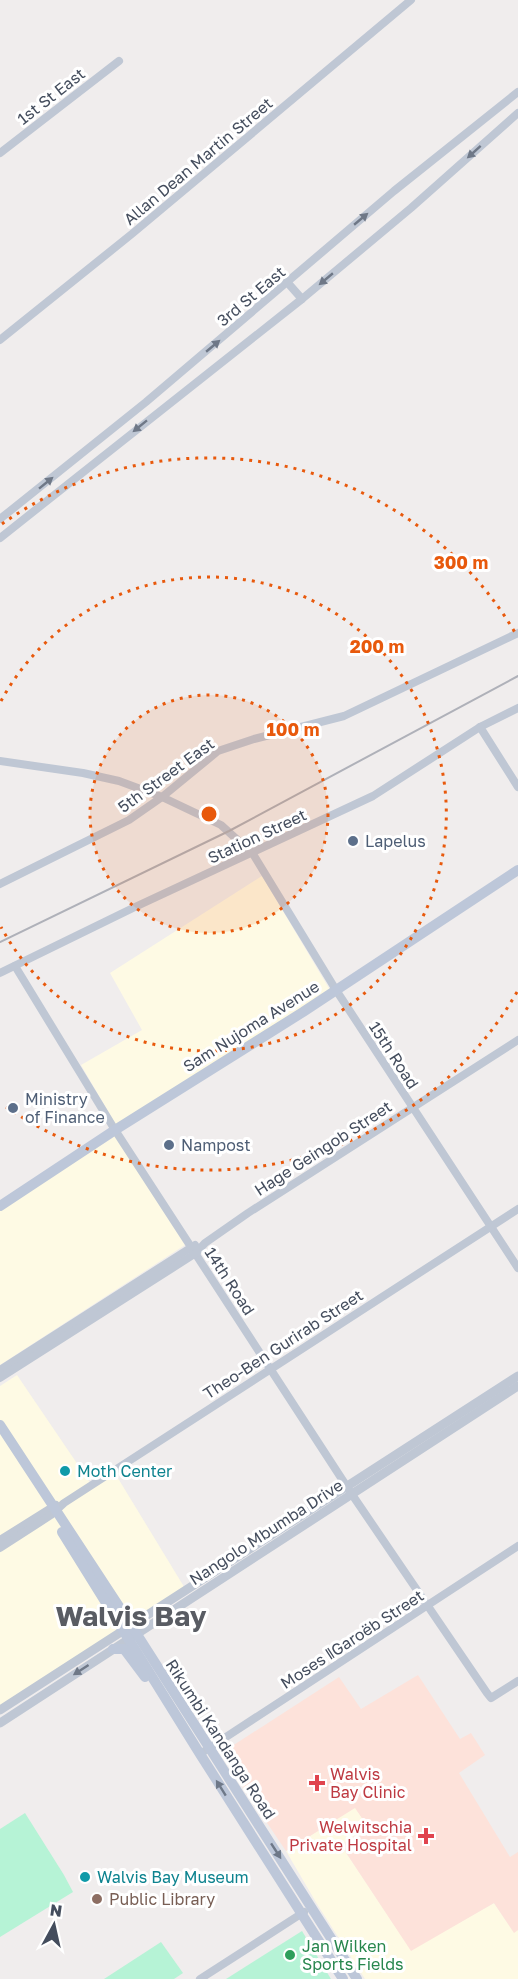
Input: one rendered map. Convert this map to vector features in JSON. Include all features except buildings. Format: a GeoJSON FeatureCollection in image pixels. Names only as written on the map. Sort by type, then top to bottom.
{"type":"FeatureCollection","features":[{"type":"Feature","properties":{"kind":"main road","name":"Sam Nujoma Avenue"},"geometry":{"type":"LineString","coordinates":[[0,1206],[518,870]]}},
{"type":"Feature","properties":{"kind":"main road","name":"Rikumbi Kandanga Road"},"geometry":{"type":"LineString","coordinates":[[0,1425],[205,1751],[301,1914],[343,1979]]}},
{"type":"Feature","properties":{"kind":"main road","name":"Rikumbi Kandanga Road"},"geometry":{"type":"LineString","coordinates":[[0,1436],[54,1509]]}},
{"type":"Feature","properties":{"kind":"main road","name":"Rikumbi Kandanga Road"},"geometry":{"type":"LineString","coordinates":[[130,1632],[156,1683],[312,1908],[357,1979]]}},
{"type":"Feature","properties":{"kind":"main road"},"geometry":{"type":"LineString","coordinates":[[114,1649],[124,1649],[144,1677],[156,1683]]}},
{"type":"Feature","properties":{"kind":"street","name":"Allan Dean Martin Street"},"geometry":{"type":"LineString","coordinates":[[0,339],[126,239],[411,0]]}},
{"type":"Feature","properties":{"kind":"street","name":"1st St East"},"geometry":{"type":"LineString","coordinates":[[0,153],[119,61]]}},
{"type":"Feature","properties":{"kind":"street","name":"3rd St East"},"geometry":{"type":"LineString","coordinates":[[0,519],[146,402],[394,191],[518,92]]}},
{"type":"Feature","properties":{"kind":"street","name":"3rd St East"},"geometry":{"type":"LineString","coordinates":[[0,538],[302,299],[411,208],[518,113]]}},
{"type":"Feature","properties":{"kind":"street"},"geometry":{"type":"LineString","coordinates":[[288,282],[302,299]]}},
{"type":"Feature","properties":{"kind":"street"},"geometry":{"type":"LineString","coordinates":[[194,362],[205,374]]}},
{"type":"Feature","properties":{"kind":"street"},"geometry":{"type":"LineString","coordinates":[[146,402],[155,414]]}},
{"type":"Feature","properties":{"kind":"street","name":"5th Street East"},"geometry":{"type":"LineString","coordinates":[[0,884],[129,820],[162,797],[218,751],[254,739],[344,716],[518,633]]}},
{"type":"Feature","properties":{"kind":"street","name":"Station Street"},"geometry":{"type":"LineString","coordinates":[[0,974],[135,907],[253,854],[373,796],[480,727],[518,708]]}},
{"type":"Feature","properties":{"kind":"street"},"geometry":{"type":"LineString","coordinates":[[480,727],[518,787]]}},
{"type":"Feature","properties":{"kind":"street","name":"15th Road"},"geometry":{"type":"LineString","coordinates":[[0,761],[83,773],[119,781],[162,797],[221,825],[253,854],[336,990],[518,1268]]}},
{"type":"Feature","properties":{"kind":"street","name":"14th Road"},"geometry":{"type":"LineString","coordinates":[[15,966],[115,1130],[270,1369],[490,1698],[518,1681]]}},
{"type":"Feature","properties":{"kind":"street","name":"Hage Geingob Street"},"geometry":{"type":"LineString","coordinates":[[0,1370],[205,1243],[518,1040]]}},
{"type":"Feature","properties":{"kind":"street","name":"Theo-Ben Gurirab Street"},"geometry":{"type":"LineString","coordinates":[[0,1548],[54,1509],[518,1209]]}},
{"type":"Feature","properties":{"kind":"street","name":"Hage Geingob Street"},"geometry":{"type":"LineString","coordinates":[[0,1378],[193,1250]]}},
{"type":"Feature","properties":{"kind":"street","name":"Nangolo Mbumba Drive"},"geometry":{"type":"LineString","coordinates":[[0,1710],[130,1632],[349,1490],[518,1376]]}},
{"type":"Feature","properties":{"kind":"street","name":"Nangolo Mbumba Drive"},"geometry":{"type":"LineString","coordinates":[[349,1490],[518,1386]]}},
{"type":"Feature","properties":{"kind":"street","name":"Theo-Ben Gurirab Street"},"geometry":{"type":"LineString","coordinates":[[0,1540],[54,1509]]}},
{"type":"Feature","properties":{"kind":"street","name":"Moses ǁGaroëb Street"},"geometry":{"type":"LineString","coordinates":[[205,1751],[518,1546]]}},
{"type":"Feature","properties":{"kind":"street","name":"Nangolo Mbumba Drive"},"geometry":{"type":"LineString","coordinates":[[0,1723],[114,1649],[130,1632]]}},
{"type":"Feature","properties":{"kind":"street"},"geometry":{"type":"LineString","coordinates":[[200,1979],[312,1908]]}},
{"type":"Feature","properties":{"kind":"shaded area"},"geometry":{"type":"Polygon","coordinates":[[[262,876],[330,990],[116,1125],[81,1065],[142,1030],[110,973],[262,876]]]}},
{"type":"Feature","properties":{"kind":"shaded area"},"geometry":{"type":"Polygon","coordinates":[[[115,1136],[185,1245],[0,1365],[0,1210],[115,1136]]]}},
{"type":"Feature","properties":{"kind":"shaded area"},"geometry":{"type":"Polygon","coordinates":[[[17,1375],[91,1484],[113,1470],[186,1590],[0,1708],[0,1386],[17,1375]]]}},
{"type":"Feature","properties":{"kind":"shaded area"},"geometry":{"type":"Polygon","coordinates":[[[418,1675],[460,1739],[471,1733],[485,1755],[459,1773],[510,1857],[518,1852],[518,1930],[514,1933],[494,1903],[411,1951],[341,1845],[368,1827],[355,1808],[286,1851],[224,1759],[226,1750],[339,1677],[361,1709],[418,1675]]]}},
{"type":"Feature","properties":{"kind":"shaded area"},"geometry":{"type":"Polygon","coordinates":[[[355,1807],[368,1827],[341,1845],[411,1950],[494,1903],[514,1932],[518,1930],[518,1979],[365,1979],[286,1851],[355,1807]]]}},
{"type":"Feature","properties":{"kind":"green space"},"geometry":{"type":"Polygon","coordinates":[[[25,1813],[73,1892],[0,1937],[0,1829],[25,1813]]]}},
{"type":"Feature","properties":{"kind":"green space","name":"Jan Wilken Sports Fields"},"geometry":{"type":"Polygon","coordinates":[[[302,1931],[331,1979],[226,1979],[302,1931]]]}},
{"type":"Feature","properties":{"kind":"green space"},"geometry":{"type":"Polygon","coordinates":[[[161,1942],[183,1973],[174,1979],[104,1979],[161,1942]]]}},
{"type":"Feature","properties":{"kind":"railway"},"geometry":{"type":"LineString","coordinates":[[0,942],[229,831],[518,676]]}},
{"type":"Feature","properties":{"kind":"place","name":"Lapelus"},"geometry":{"type":"Point","coordinates":[353,841]}},
{"type":"Feature","properties":{"kind":"place","name":"Ministry of Finance"},"geometry":{"type":"Point","coordinates":[13,1108]}},
{"type":"Feature","properties":{"kind":"place","name":"Nampost"},"geometry":{"type":"Point","coordinates":[169,1145]}},
{"type":"Feature","properties":{"kind":"place","name":"Moth Center"},"geometry":{"type":"Point","coordinates":[65,1471]}},
{"type":"Feature","properties":{"kind":"place","name":"Walvis Bay Clinic"},"geometry":{"type":"Point","coordinates":[317,1783]}},
{"type":"Feature","properties":{"kind":"place","name":"Welwitschia Private Hospital"},"geometry":{"type":"Point","coordinates":[426,1836]}},
{"type":"Feature","properties":{"kind":"place","name":"Walvis Bay Museum"},"geometry":{"type":"Point","coordinates":[85,1877]}},
{"type":"Feature","properties":{"kind":"place","name":"Public Library"},"geometry":{"type":"Point","coordinates":[97,1899]}},
{"type":"Feature","properties":{"kind":"place","name":"Jan Wilken Sports Fields"},"geometry":{"type":"Point","coordinates":[290,1955]}},
{"type":"Feature","properties":{"kind":"district","name":"Walvis Bay"},"geometry":{"type":"Point","coordinates":[131,1616]}}]}
